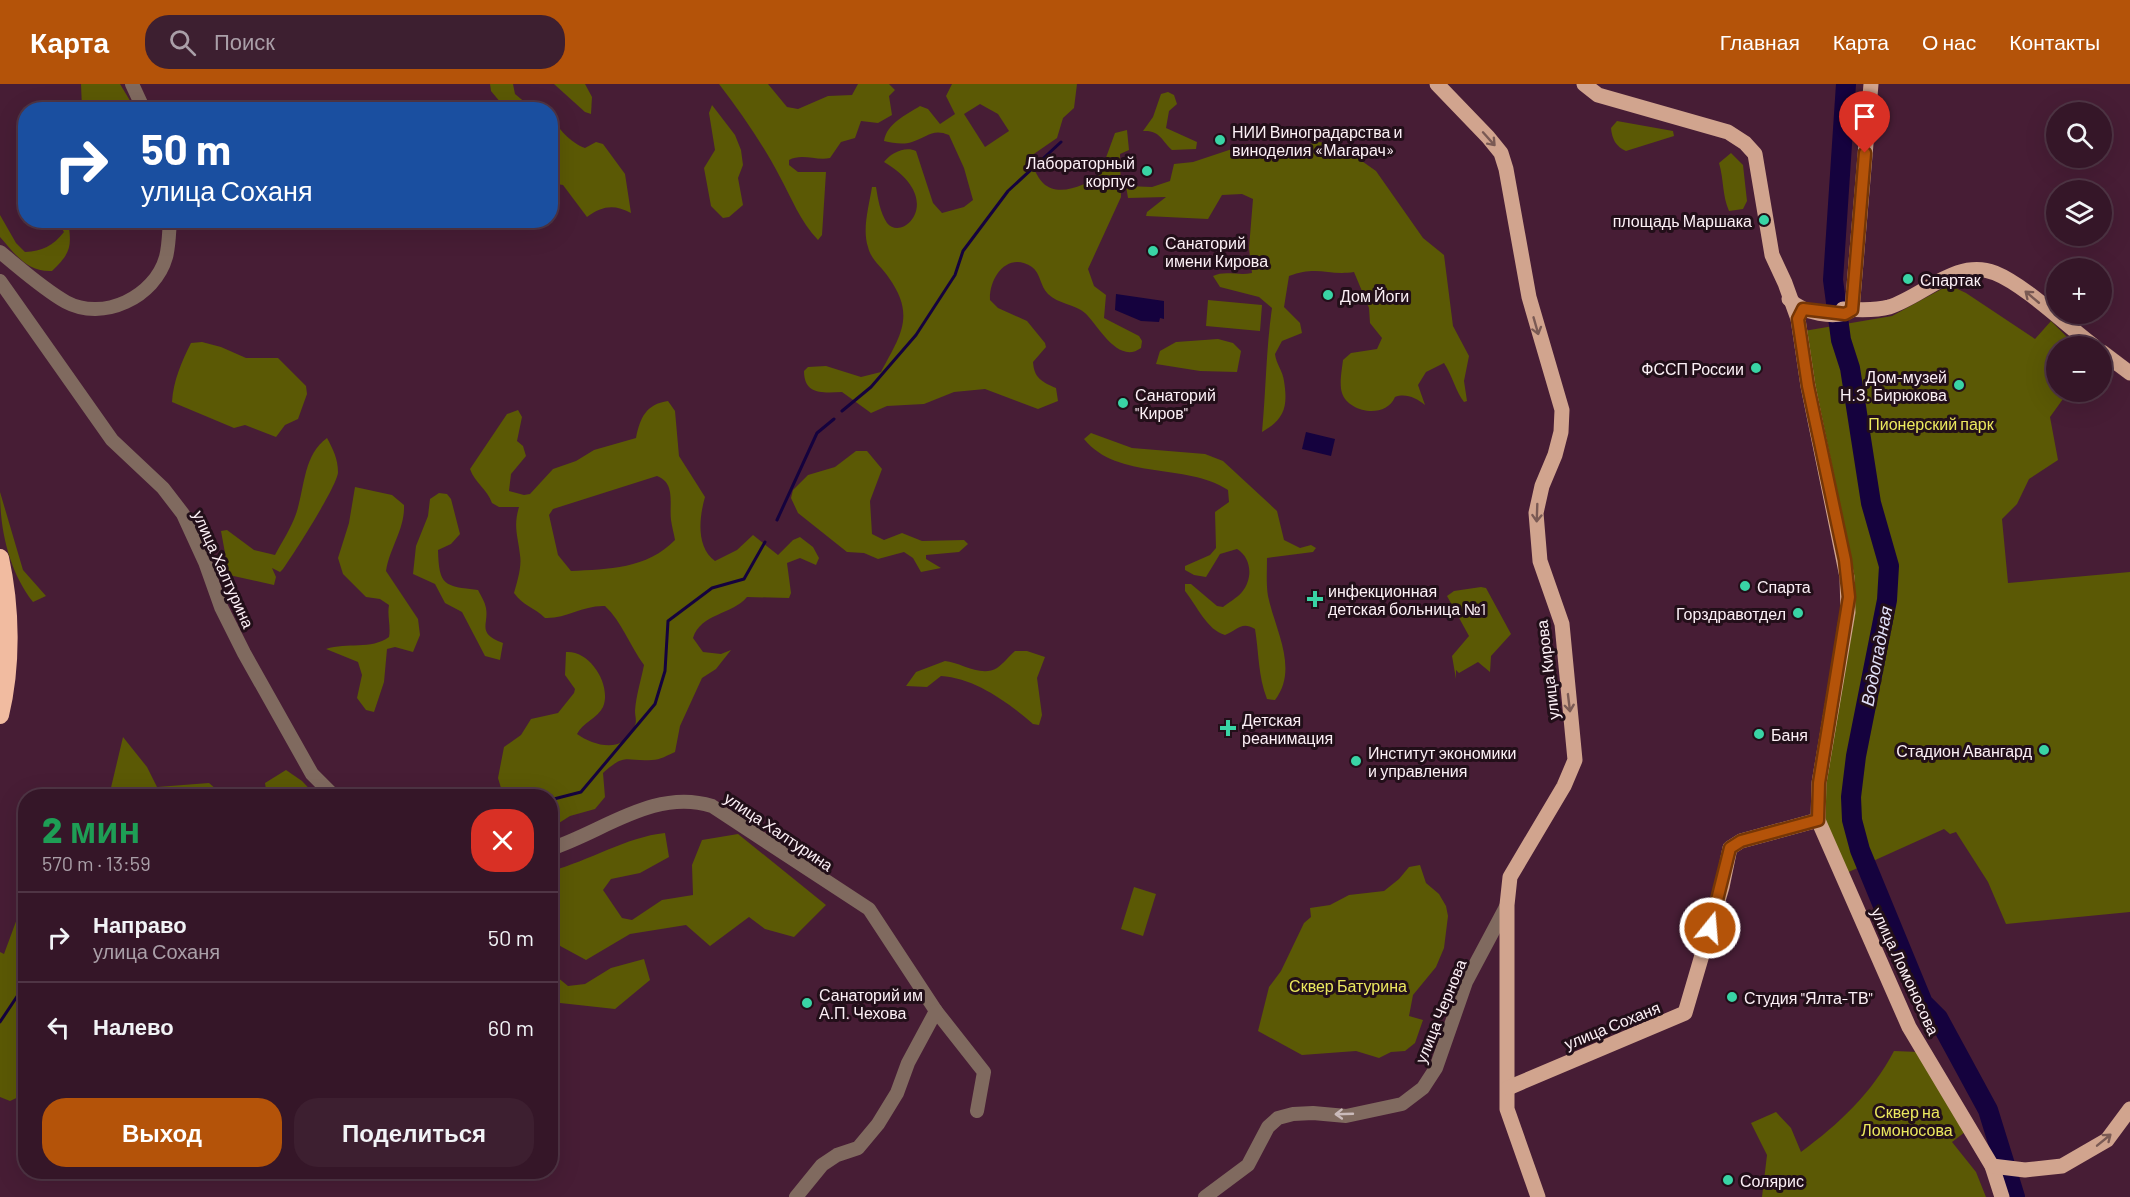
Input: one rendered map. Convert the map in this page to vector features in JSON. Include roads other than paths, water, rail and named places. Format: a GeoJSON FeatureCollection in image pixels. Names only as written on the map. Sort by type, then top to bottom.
{"type":"FeatureCollection","features":[{"type":"Feature","properties":{"kind":"highway"},"geometry":{"type":"LineString","coordinates":[[0,558],[8,646],[2,708]]}},
{"type":"Feature","properties":{"kind":"highway"},"geometry":{"type":"LineString","coordinates":[[0,662],[3,594]]}},
{"type":"Feature","properties":{"kind":"main road","name":"улица Кирова"},"geometry":{"type":"LineString","coordinates":[[1437,84],[1501,153],[1506,169],[1529,297],[1562,410],[1561,432],[1538,499],[1537,522],[1542,571],[1562,624],[1564,667],[1575,760],[1564,786],[1510,877],[1507,905],[1507,1109],[1538,1197]]}},
{"type":"Feature","properties":{"kind":"main road"},"geometry":{"type":"LineString","coordinates":[[1575,84],[1594,100],[1720,137],[1738,148],[1747,159],[1770,264],[1792,301],[1805,389],[1841,564],[1844,599],[1836,653],[1835,688]]}},
{"type":"Feature","properties":{"kind":"main road"},"geometry":{"type":"LineString","coordinates":[[1584,84],[1598,95],[1728,132],[1755,154],[1760,194],[1774,261],[1792,301],[1847,577],[1848,612],[1819,783],[1818,820]]}},
{"type":"Feature","properties":{"kind":"main road"},"geometry":{"type":"LineString","coordinates":[[1850,311],[1871,84]]}},
{"type":"Feature","properties":{"kind":"main road"},"geometry":{"type":"LineString","coordinates":[[1792,301],[1827,313],[1889,307],[1963,270],[1978,269],[1996,273],[2025,291],[2081,336]]}},
{"type":"Feature","properties":{"kind":"main road"},"geometry":{"type":"LineString","coordinates":[[1792,301],[1816,308],[1850,311]]}},
{"type":"Feature","properties":{"kind":"main road"},"geometry":{"type":"LineString","coordinates":[[2112,360],[2130,373]]}},
{"type":"Feature","properties":{"kind":"main road","name":"улица Соханя"},"geometry":{"type":"LineString","coordinates":[[1508,1088],[1685,1013],[1722,887],[1730,848],[1741,841],[1818,820]]}},
{"type":"Feature","properties":{"kind":"main road","name":"улица Ломоносова"},"geometry":{"type":"LineString","coordinates":[[1818,820],[1909,1027],[1992,1166],[2002,1197]]}},
{"type":"Feature","properties":{"kind":"main road"},"geometry":{"type":"LineString","coordinates":[[1992,1166],[2025,1170],[2062,1166],[2107,1140],[2130,1109]]}},
{"type":"Feature","properties":{"kind":"street"},"geometry":{"type":"LineString","coordinates":[[132,84],[140,102]]}},
{"type":"Feature","properties":{"kind":"street"},"geometry":{"type":"LineString","coordinates":[[0,252],[67,302],[85,309],[109,309],[126,303],[156,276],[166,258],[169,228]]}},
{"type":"Feature","properties":{"kind":"street","name":"улица Халтурина"},"geometry":{"type":"LineString","coordinates":[[0,281],[112,440],[163,488],[183,514],[205,562],[221,607],[249,662],[312,774],[327,789]]}},
{"type":"Feature","properties":{"kind":"street","name":"улица Халтурина"},"geometry":{"type":"LineString","coordinates":[[558,845],[631,813],[665,803],[696,802],[712,806],[869,909],[936,1011],[984,1072],[977,1111]]}},
{"type":"Feature","properties":{"kind":"street","name":"улица Чернова"},"geometry":{"type":"LineString","coordinates":[[1205,1197],[1248,1165],[1268,1127],[1278,1118],[1293,1114],[1313,1113],[1346,1116],[1402,1104],[1423,1088],[1436,1068],[1466,982],[1507,905]]}},
{"type":"Feature","properties":{"kind":"street"},"geometry":{"type":"LineString","coordinates":[[795,1197],[822,1165],[837,1155],[858,1148],[865,1140],[897,1094],[908,1064],[936,1011]]}},
{"type":"Feature","properties":{"kind":"waterway","name":"Водопадная"},"geometry":{"type":"LineString","coordinates":[[1846,84],[1833,280],[1841,340],[1850,368],[1871,503],[1889,566],[1887,600],[1856,756],[1851,797],[1852,820],[1860,850],[1923,1003],[1938,1018],[1988,1110],[2015,1197]]}},
{"type":"Feature","properties":{"kind":"waterway"},"geometry":{"type":"LineString","coordinates":[[842,411],[871,387],[916,335],[955,275],[963,251],[1008,191],[1061,142]]}},
{"type":"Feature","properties":{"kind":"waterway"},"geometry":{"type":"LineString","coordinates":[[777,520],[817,433],[834,419]]}},
{"type":"Feature","properties":{"kind":"waterway"},"geometry":{"type":"LineString","coordinates":[[558,798],[581,792],[655,704],[665,671],[668,621],[712,588],[744,579],[765,542]]}},
{"type":"Feature","properties":{"kind":"waterway"},"geometry":{"type":"LineString","coordinates":[[0,1022],[18,995]]}},
{"type":"Feature","properties":{"kind":"place","name":"НИИ Виноградарства и виноделия «Магарач»"},"geometry":{"type":"Point","coordinates":[1220,140]}},
{"type":"Feature","properties":{"kind":"place","name":"Лабораторный корпус"},"geometry":{"type":"Point","coordinates":[1147,171]}},
{"type":"Feature","properties":{"kind":"place","name":"площадь Маршака"},"geometry":{"type":"Point","coordinates":[1764,220]}},
{"type":"Feature","properties":{"kind":"place","name":"Санаторий имени Кирова"},"geometry":{"type":"Point","coordinates":[1153,251]}},
{"type":"Feature","properties":{"kind":"place","name":"Спартак"},"geometry":{"type":"Point","coordinates":[1908,279]}},
{"type":"Feature","properties":{"kind":"place","name":"Дом Йоги"},"geometry":{"type":"Point","coordinates":[1328,295]}},
{"type":"Feature","properties":{"kind":"place","name":"ФССП России"},"geometry":{"type":"Point","coordinates":[1756,368]}},
{"type":"Feature","properties":{"kind":"place","name":"Дом-музей Н.З. Бирюкова"},"geometry":{"type":"Point","coordinates":[1959,385]}},
{"type":"Feature","properties":{"kind":"place","name":"Санаторий \"Киров\""},"geometry":{"type":"Point","coordinates":[1123,403]}},
{"type":"Feature","properties":{"kind":"place","name":"Спарта"},"geometry":{"type":"Point","coordinates":[1745,586]}},
{"type":"Feature","properties":{"kind":"place","name":"инфекционная детская больница №1"},"geometry":{"type":"Point","coordinates":[1315,599]}},
{"type":"Feature","properties":{"kind":"place","name":"Горздравотдел"},"geometry":{"type":"Point","coordinates":[1798,613]}},
{"type":"Feature","properties":{"kind":"place","name":"Детская реанимация"},"geometry":{"type":"Point","coordinates":[1228,728]}},
{"type":"Feature","properties":{"kind":"place","name":"Баня"},"geometry":{"type":"Point","coordinates":[1759,734]}},
{"type":"Feature","properties":{"kind":"place","name":"Стадион Авангард"},"geometry":{"type":"Point","coordinates":[2044,750]}},
{"type":"Feature","properties":{"kind":"place","name":"Институт экономики и управления"},"geometry":{"type":"Point","coordinates":[1356,761]}},
{"type":"Feature","properties":{"kind":"place","name":"Студия \"Ялта-ТВ\""},"geometry":{"type":"Point","coordinates":[1732,997]}},
{"type":"Feature","properties":{"kind":"place","name":"Санаторий им А.П. Чехова"},"geometry":{"type":"Point","coordinates":[807,1003]}},
{"type":"Feature","properties":{"kind":"place","name":"Солярис"},"geometry":{"type":"Point","coordinates":[1728,1180]}},
{"type":"Feature","properties":{"kind":"park label","name":"Пионерский парк"},"geometry":{"type":"Point","coordinates":[1931,423]}},
{"type":"Feature","properties":{"kind":"park label","name":"Сквер Батурина"},"geometry":{"type":"Point","coordinates":[1348,985]}},
{"type":"Feature","properties":{"kind":"park label","name":"Сквер на Ломоносова"},"geometry":{"type":"Point","coordinates":[1907,1120]}}]}
